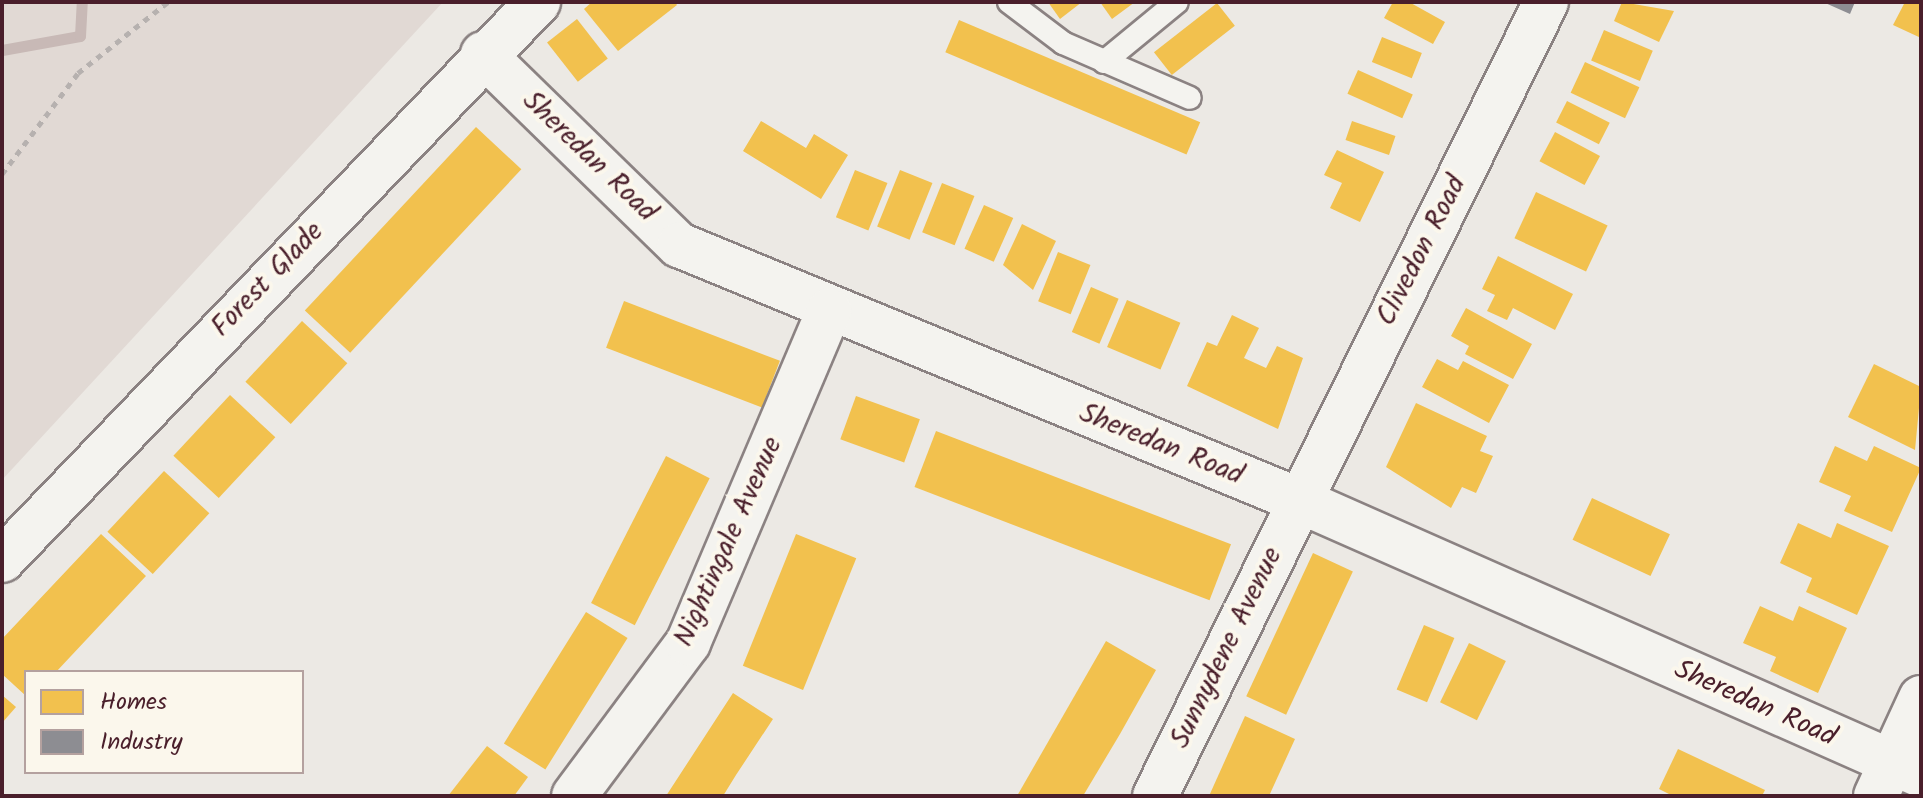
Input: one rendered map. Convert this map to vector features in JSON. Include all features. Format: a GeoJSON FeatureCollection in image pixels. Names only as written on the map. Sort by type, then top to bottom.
{"type":"FeatureCollection","features":[{"type":"Feature","properties":{"kind":"street","name":"Forest Glade"},"geometry":{"type":"LineString","coordinates":[[2,560],[483,54],[538,2]]}},
{"type":"Feature","properties":{"kind":"street","name":"Clivedon Road"},"geometry":{"type":"LineString","coordinates":[[1298,500],[1546,2]]}},
{"type":"Feature","properties":{"kind":"street","name":"Sheredan Road"},"geometry":{"type":"LineString","coordinates":[[483,54],[679,245],[829,311],[1298,500],[1896,778]]}},
{"type":"Feature","properties":{"kind":"street","name":"Nightingale Avenue"},"geometry":{"type":"LineString","coordinates":[[574,796],[688,643],[829,311]]}},
{"type":"Feature","properties":{"kind":"street","name":"Sunnydene Avenue"},"geometry":{"type":"LineString","coordinates":[[1155,796],[1298,500]]}},
{"type":"Feature","properties":{"kind":"street"},"geometry":{"type":"LineString","coordinates":[[1896,778],[1921,698]]}},
{"type":"Feature","properties":{"kind":"lane"},"geometry":{"type":"LineString","coordinates":[[1009,2],[1063,43],[1190,98]]}},
{"type":"Feature","properties":{"kind":"lane"},"geometry":{"type":"LineString","coordinates":[[1104,62],[1177,2]]}},
{"type":"Feature","properties":{"kind":"path"},"geometry":{"type":"LineString","coordinates":[[2,174],[78,73],[168,2]]}},
{"type":"Feature","properties":{"kind":"shaded area"},"geometry":{"type":"Polygon","coordinates":[[[2,2],[443,2],[2,480],[2,2]]]}},
{"type":"Feature","properties":{"kind":"building: Homes"},"geometry":{"type":"Polygon","coordinates":[[[592,2],[675,2],[677,5],[618,51],[584,9],[592,2]]]}},
{"type":"Feature","properties":{"kind":"building: Homes"},"geometry":{"type":"Polygon","coordinates":[[[1048,2],[1082,2],[1060,19],[1048,2]]]}},
{"type":"Feature","properties":{"kind":"building: Homes"},"geometry":{"type":"Polygon","coordinates":[[[1100,2],[1135,2],[1112,19],[1100,2]]]}},
{"type":"Feature","properties":{"kind":"building: Homes"},"geometry":{"type":"Polygon","coordinates":[[[1393,2],[1409,2],[1445,22],[1433,44],[1384,18],[1393,2]]]}},
{"type":"Feature","properties":{"kind":"building: Homes"},"geometry":{"type":"Polygon","coordinates":[[[1622,2],[1674,11],[1659,42],[1614,21],[1622,2]]]}},
{"type":"Feature","properties":{"kind":"building: Homes"},"geometry":{"type":"Polygon","coordinates":[[[1905,2],[1921,2],[1921,38],[1893,25],[1905,2]]]}},
{"type":"Feature","properties":{"kind":"building: Homes"},"geometry":{"type":"Polygon","coordinates":[[[1217,3],[1235,26],[1172,75],[1154,52],[1217,3]]]}},
{"type":"Feature","properties":{"kind":"building: Homes"},"geometry":{"type":"Polygon","coordinates":[[[577,19],[608,58],[578,82],[547,42],[577,19]]]}},
{"type":"Feature","properties":{"kind":"building: Homes"},"geometry":{"type":"Polygon","coordinates":[[[959,20],[1200,122],[1186,155],[945,52],[959,20]]]}},
{"type":"Feature","properties":{"kind":"building: Homes"},"geometry":{"type":"Polygon","coordinates":[[[1604,30],[1653,51],[1640,81],[1591,60],[1604,30]]]}},
{"type":"Feature","properties":{"kind":"building: Homes"},"geometry":{"type":"Polygon","coordinates":[[[1382,37],[1422,53],[1412,78],[1372,62],[1382,37]]]}},
{"type":"Feature","properties":{"kind":"building: Homes"},"geometry":{"type":"Polygon","coordinates":[[[1585,62],[1639,87],[1625,118],[1571,93],[1585,62]]]}},
{"type":"Feature","properties":{"kind":"building: Homes"},"geometry":{"type":"Polygon","coordinates":[[[1358,70],[1413,94],[1402,118],[1347,94],[1358,70]]]}},
{"type":"Feature","properties":{"kind":"building: Homes"},"geometry":{"type":"Polygon","coordinates":[[[1567,101],[1610,123],[1599,144],[1556,122],[1567,101]]]}},
{"type":"Feature","properties":{"kind":"building: Homes"},"geometry":{"type":"Polygon","coordinates":[[[761,121],[806,148],[814,134],[848,155],[821,199],[743,151],[761,121]]]}},
{"type":"Feature","properties":{"kind":"building: Homes"},"geometry":{"type":"Polygon","coordinates":[[[1352,121],[1395,136],[1389,155],[1345,140],[1352,121]]]}},
{"type":"Feature","properties":{"kind":"building: Homes"},"geometry":{"type":"Polygon","coordinates":[[[476,127],[521,169],[350,353],[305,311],[476,127]]]}},
{"type":"Feature","properties":{"kind":"building: Homes"},"geometry":{"type":"Polygon","coordinates":[[[1555,132],[1600,156],[1585,185],[1540,161],[1555,132]]]}},
{"type":"Feature","properties":{"kind":"building: Homes"},"geometry":{"type":"Polygon","coordinates":[[[1337,150],[1384,172],[1360,222],[1330,208],[1342,183],[1324,175],[1337,150]]]}},
{"type":"Feature","properties":{"kind":"building: Homes"},"geometry":{"type":"Polygon","coordinates":[[[855,170],[887,183],[868,230],[836,217],[855,170]]]}},
{"type":"Feature","properties":{"kind":"building: Homes"},"geometry":{"type":"Polygon","coordinates":[[[900,170],[932,183],[910,240],[877,227],[900,170]]]}},
{"type":"Feature","properties":{"kind":"building: Homes"},"geometry":{"type":"Polygon","coordinates":[[[942,183],[974,196],[955,245],[922,232],[942,183]]]}},
{"type":"Feature","properties":{"kind":"building: Homes"},"geometry":{"type":"Polygon","coordinates":[[[1536,192],[1608,225],[1586,272],[1514,238],[1536,192]]]}},
{"type":"Feature","properties":{"kind":"building: Homes"},"geometry":{"type":"Polygon","coordinates":[[[984,205],[1013,218],[994,262],[964,249],[984,205]]]}},
{"type":"Feature","properties":{"kind":"building: Homes"},"geometry":{"type":"Polygon","coordinates":[[[1022,224],[1056,241],[1033,290],[1003,265],[1022,224]]]}},
{"type":"Feature","properties":{"kind":"building: Homes"},"geometry":{"type":"Polygon","coordinates":[[[1058,252],[1090,265],[1071,314],[1038,301],[1058,252]]]}},
{"type":"Feature","properties":{"kind":"building: Homes"},"geometry":{"type":"Polygon","coordinates":[[[1498,256],[1573,294],[1555,330],[1513,308],[1507,320],[1487,311],[1495,295],[1482,289],[1498,256]]]}},
{"type":"Feature","properties":{"kind":"building: Homes"},"geometry":{"type":"Polygon","coordinates":[[[1091,287],[1119,299],[1099,344],[1072,332],[1091,287]]]}},
{"type":"Feature","properties":{"kind":"building: Homes"},"geometry":{"type":"Polygon","coordinates":[[[1127,300],[1180,323],[1160,370],[1107,347],[1127,300]]]}},
{"type":"Feature","properties":{"kind":"building: Homes"},"geometry":{"type":"Polygon","coordinates":[[[624,301],[780,361],[762,408],[606,348],[624,301]]]}},
{"type":"Feature","properties":{"kind":"building: Homes"},"geometry":{"type":"Polygon","coordinates":[[[1466,308],[1532,344],[1513,379],[1465,354],[1469,346],[1451,336],[1466,308]]]}},
{"type":"Feature","properties":{"kind":"building: Homes"},"geometry":{"type":"Polygon","coordinates":[[[1232,315],[1259,328],[1244,358],[1266,368],[1277,346],[1303,358],[1278,429],[1187,386],[1207,342],[1217,346],[1232,315]]]}},
{"type":"Feature","properties":{"kind":"building: Homes"},"geometry":{"type":"Polygon","coordinates":[[[302,321],[347,363],[291,424],[245,382],[302,321]]]}},
{"type":"Feature","properties":{"kind":"building: Homes"},"geometry":{"type":"Polygon","coordinates":[[[1437,359],[1458,370],[1463,361],[1509,385],[1489,423],[1422,387],[1437,359]]]}},
{"type":"Feature","properties":{"kind":"building: Homes"},"geometry":{"type":"Polygon","coordinates":[[[1874,364],[1921,387],[1915,450],[1848,417],[1874,364]]]}},
{"type":"Feature","properties":{"kind":"building: Homes"},"geometry":{"type":"Polygon","coordinates":[[[230,395],[275,437],[219,498],[173,456],[230,395]]]}},
{"type":"Feature","properties":{"kind":"building: Homes"},"geometry":{"type":"Polygon","coordinates":[[[856,396],[920,419],[904,462],[840,439],[856,396]]]}},
{"type":"Feature","properties":{"kind":"building: Homes"},"geometry":{"type":"Polygon","coordinates":[[[1416,403],[1487,436],[1480,451],[1493,456],[1476,493],[1462,487],[1451,508],[1386,467],[1416,403]]]}},
{"type":"Feature","properties":{"kind":"building: Homes"},"geometry":{"type":"Polygon","coordinates":[[[936,431],[1231,544],[1210,600],[914,487],[936,431]]]}},
{"type":"Feature","properties":{"kind":"building: Homes"},"geometry":{"type":"Polygon","coordinates":[[[1835,446],[1867,461],[1874,446],[1921,468],[1892,532],[1844,511],[1851,496],[1819,482],[1835,446]]]}},
{"type":"Feature","properties":{"kind":"building: Homes"},"geometry":{"type":"Polygon","coordinates":[[[666,456],[710,478],[635,625],[591,603],[666,456]]]}},
{"type":"Feature","properties":{"kind":"building: Homes"},"geometry":{"type":"Polygon","coordinates":[[[164,471],[209,513],[153,574],[107,532],[164,471]]]}},
{"type":"Feature","properties":{"kind":"building: Homes"},"geometry":{"type":"Polygon","coordinates":[[[1592,498],[1670,534],[1651,576],[1573,540],[1592,498]]]}},
{"type":"Feature","properties":{"kind":"building: Homes"},"geometry":{"type":"Polygon","coordinates":[[[1798,523],[1831,538],[1837,523],[1889,546],[1857,615],[1806,592],[1812,578],[1780,563],[1798,523]]]}},
{"type":"Feature","properties":{"kind":"building: Homes"},"geometry":{"type":"Polygon","coordinates":[[[101,534],[146,576],[58,670],[24,670],[24,694],[2,674],[2,639],[101,534]]]}},
{"type":"Feature","properties":{"kind":"building: Homes"},"geometry":{"type":"Polygon","coordinates":[[[796,534],[856,558],[803,690],[743,666],[796,534]]]}},
{"type":"Feature","properties":{"kind":"building: Homes"},"geometry":{"type":"Polygon","coordinates":[[[1313,553],[1353,572],[1286,715],[1246,696],[1313,553]]]}},
{"type":"Feature","properties":{"kind":"building: Homes"},"geometry":{"type":"Polygon","coordinates":[[[1760,606],[1793,621],[1799,606],[1847,628],[1818,693],[1770,671],[1776,657],[1743,643],[1760,606]]]}},
{"type":"Feature","properties":{"kind":"building: Homes"},"geometry":{"type":"Polygon","coordinates":[[[586,612],[628,638],[545,769],[504,743],[586,612]]]}},
{"type":"Feature","properties":{"kind":"building: Homes"},"geometry":{"type":"Polygon","coordinates":[[[1424,625],[1454,638],[1427,702],[1397,689],[1424,625]]]}},
{"type":"Feature","properties":{"kind":"building: Homes"},"geometry":{"type":"Polygon","coordinates":[[[1106,641],[1156,670],[1120,734],[1083,796],[1017,796],[1106,641]]]}},
{"type":"Feature","properties":{"kind":"building: Homes"},"geometry":{"type":"Polygon","coordinates":[[[1469,643],[1506,661],[1477,720],[1440,702],[1469,643]]]}},
{"type":"Feature","properties":{"kind":"building: Homes"},"geometry":{"type":"Polygon","coordinates":[[[733,693],[773,719],[723,796],[666,796],[733,693]]]}},
{"type":"Feature","properties":{"kind":"building: Homes"},"geometry":{"type":"Polygon","coordinates":[[[2,695],[16,707],[2,723],[2,695]]]}},
{"type":"Feature","properties":{"kind":"building: Homes"},"geometry":{"type":"Polygon","coordinates":[[[1245,716],[1295,739],[1269,796],[1209,796],[1245,716]]]}},
{"type":"Feature","properties":{"kind":"building: Homes"},"geometry":{"type":"Polygon","coordinates":[[[487,746],[528,777],[514,796],[448,796],[487,746]]]}},
{"type":"Feature","properties":{"kind":"building: Homes"},"geometry":{"type":"Polygon","coordinates":[[[1678,749],[1765,790],[1762,796],[1673,796],[1659,789],[1678,749]]]}},
{"type":"Feature","properties":{"kind":"building: Industry"},"geometry":{"type":"Polygon","coordinates":[[[1823,2],[1855,2],[1850,14],[1823,2]]]}},
{"type":"Feature","properties":{"kind":"waterway"},"geometry":{"type":"LineString","coordinates":[[2,50],[80,36],[82,2]]}}]}
